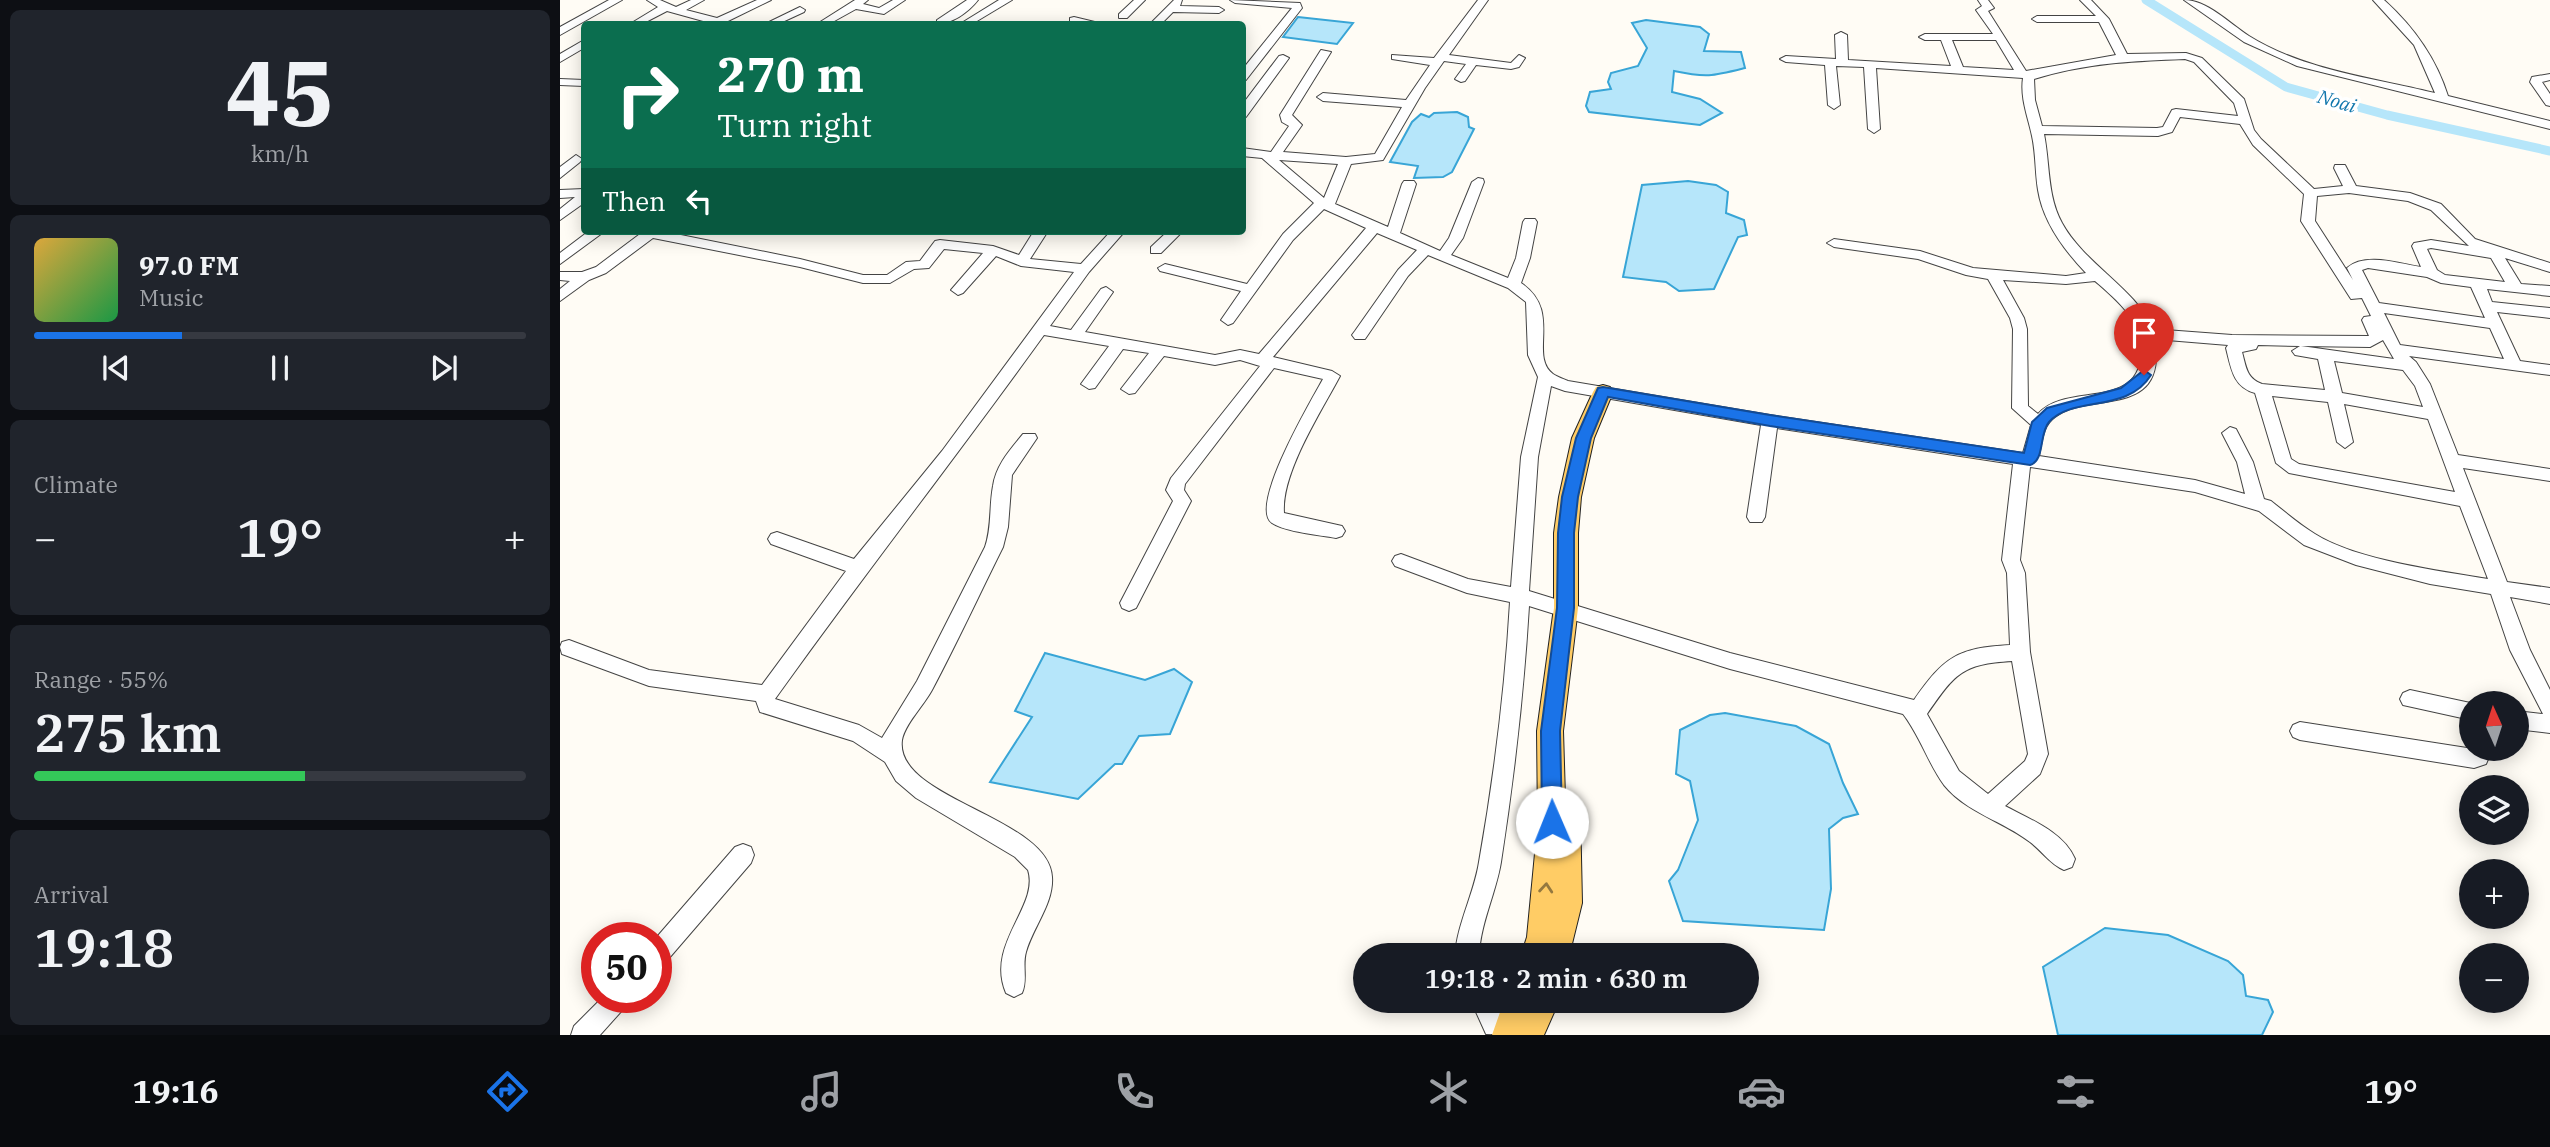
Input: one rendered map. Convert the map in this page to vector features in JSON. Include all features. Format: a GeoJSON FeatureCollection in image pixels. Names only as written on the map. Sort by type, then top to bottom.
{"type":"FeatureCollection","features":[{"type":"Feature","properties":{"kind":"main road"},"geometry":{"type":"LineString","coordinates":[[1557,943],[1567,903],[1565,725],[1572,610],[1566,533],[1570,497],[1583,438],[1611,393]]}},
{"type":"Feature","properties":{"kind":"main road"},"geometry":{"type":"LineString","coordinates":[[1540,943],[1552,822],[1550,731],[1572,610]]}},
{"type":"Feature","properties":{"kind":"main road"},"geometry":{"type":"LineString","coordinates":[[1515,1034],[1518,1013]]}},
{"type":"Feature","properties":{"kind":"main road"},"geometry":{"type":"LineString","coordinates":[[1515,1034],[1533,1013]]}},
{"type":"Feature","properties":{"kind":"street"},"geometry":{"type":"LineString","coordinates":[[560,32],[577,20],[617,0]]}},
{"type":"Feature","properties":{"kind":"street"},"geometry":{"type":"LineString","coordinates":[[652,0],[672,10],[714,21]]}},
{"type":"Feature","properties":{"kind":"street"},"geometry":{"type":"LineString","coordinates":[[643,21],[698,0]]}},
{"type":"Feature","properties":{"kind":"street"},"geometry":{"type":"LineString","coordinates":[[726,21],[766,0]]}},
{"type":"Feature","properties":{"kind":"street"},"geometry":{"type":"LineString","coordinates":[[827,21],[858,2],[880,12],[900,0]]}},
{"type":"Feature","properties":{"kind":"street"},"geometry":{"type":"LineString","coordinates":[[942,21],[966,8],[973,0]]}},
{"type":"Feature","properties":{"kind":"street"},"geometry":{"type":"LineString","coordinates":[[970,21],[1007,0]]}},
{"type":"Feature","properties":{"kind":"street"},"geometry":{"type":"LineString","coordinates":[[1123,16],[1139,0]]}},
{"type":"Feature","properties":{"kind":"street"},"geometry":{"type":"LineString","coordinates":[[1158,21],[1180,0]]}},
{"type":"Feature","properties":{"kind":"street"},"geometry":{"type":"LineString","coordinates":[[1235,0],[1296,5],[1297,8],[1246,73]]}},
{"type":"Feature","properties":{"kind":"street"},"geometry":{"type":"LineString","coordinates":[[1259,154],[1346,161],[1379,157],[1438,59],[1483,0]]}},
{"type":"Feature","properties":{"kind":"street"},"geometry":{"type":"LineString","coordinates":[[1983,0],[1989,8],[1981,10],[2027,74],[2044,193],[2050,213],[2082,260],[2131,305],[2148,334],[2148,366],[2138,384],[2108,398],[2063,406],[2052,411],[2039,422],[2026,459],[2011,560],[2016,573],[2020,652],[2037,761],[1988,808]]}},
{"type":"Feature","properties":{"kind":"street"},"geometry":{"type":"LineString","coordinates":[[2085,0],[2104,19],[2122,58]]}},
{"type":"Feature","properties":{"kind":"street"},"geometry":{"type":"LineString","coordinates":[[2189,0],[2248,40],[2301,64],[2550,125]]}},
{"type":"Feature","properties":{"kind":"street"},"geometry":{"type":"LineString","coordinates":[[2378,0],[2404,24],[2426,53],[2443,99]]}},
{"type":"Feature","properties":{"kind":"street"},"geometry":{"type":"LineString","coordinates":[[1171,9],[1219,10]]}},
{"type":"Feature","properties":{"kind":"street"},"geometry":{"type":"LineString","coordinates":[[654,21],[672,10]]}},
{"type":"Feature","properties":{"kind":"street"},"geometry":{"type":"LineString","coordinates":[[776,21],[800,10]]}},
{"type":"Feature","properties":{"kind":"street"},"geometry":{"type":"LineString","coordinates":[[2038,19],[2104,19]]}},
{"type":"Feature","properties":{"kind":"street"},"geometry":{"type":"LineString","coordinates":[[1074,20],[1080,21]]}},
{"type":"Feature","properties":{"kind":"street"},"geometry":{"type":"LineString","coordinates":[[1834,105],[1836,63],[1841,36]]}},
{"type":"Feature","properties":{"kind":"street"},"geometry":{"type":"LineString","coordinates":[[1925,37],[2000,37]]}},
{"type":"Feature","properties":{"kind":"street"},"geometry":{"type":"LineString","coordinates":[[1945,37],[1958,71]]}},
{"type":"Feature","properties":{"kind":"street"},"geometry":{"type":"LineString","coordinates":[[560,59],[581,45]]}},
{"type":"Feature","properties":{"kind":"street"},"geometry":{"type":"LineString","coordinates":[[1259,154],[1296,125],[1286,119],[1286,115],[1325,51]]}},
{"type":"Feature","properties":{"kind":"street"},"geometry":{"type":"LineString","coordinates":[[1396,57],[1511,66],[1515,65],[1519,58]]}},
{"type":"Feature","properties":{"kind":"street"},"geometry":{"type":"LineString","coordinates":[[1246,109],[1283,58]]}},
{"type":"Feature","properties":{"kind":"street"},"geometry":{"type":"LineString","coordinates":[[1786,59],[2027,74],[2066,65],[2122,58],[2194,58],[2240,102],[2257,142],[2311,193],[2352,190],[2401,195],[2425,202],[2447,216],[2470,242],[2550,268]]}},
{"type":"Feature","properties":{"kind":"street"},"geometry":{"type":"LineString","coordinates":[[1461,79],[1473,61]]}},
{"type":"Feature","properties":{"kind":"street"},"geometry":{"type":"LineString","coordinates":[[1870,65],[1874,130]]}},
{"type":"Feature","properties":{"kind":"street"},"geometry":{"type":"LineString","coordinates":[[2550,77],[2536,79],[2536,82],[2550,102]]}},
{"type":"Feature","properties":{"kind":"street"},"geometry":{"type":"LineString","coordinates":[[560,82],[581,83]]}},
{"type":"Feature","properties":{"kind":"street"},"geometry":{"type":"LineString","coordinates":[[1323,97],[1410,104]]}},
{"type":"Feature","properties":{"kind":"street"},"geometry":{"type":"LineString","coordinates":[[2037,130],[2147,134],[2168,129],[2176,113],[2246,121]]}},
{"type":"Feature","properties":{"kind":"street"},"geometry":{"type":"LineString","coordinates":[[1259,154],[1325,204],[1425,250],[1513,285],[1528,294],[1533,301],[1536,355],[1546,377],[1565,386],[1770,421],[2195,486],[2256,502],[2278,514],[2310,540],[2330,549],[2430,577],[2550,596]]}},
{"type":"Feature","properties":{"kind":"street"},"geometry":{"type":"LineString","coordinates":[[560,174],[576,159]]}},
{"type":"Feature","properties":{"kind":"street"},"geometry":{"type":"LineString","coordinates":[[1228,320],[1288,237],[1325,204],[1346,161]]}},
{"type":"Feature","properties":{"kind":"street"},"geometry":{"type":"LineString","coordinates":[[2340,168],[2352,190]]}},
{"type":"Feature","properties":{"kind":"street"},"geometry":{"type":"LineString","coordinates":[[1443,257],[1457,238],[1478,182]]}},
{"type":"Feature","properties":{"kind":"street"},"geometry":{"type":"LineString","coordinates":[[1392,235],[1409,184]]}},
{"type":"Feature","properties":{"kind":"street"},"geometry":{"type":"LineString","coordinates":[[560,194],[569,191],[581,194]]}},
{"type":"Feature","properties":{"kind":"street"},"geometry":{"type":"LineString","coordinates":[[2148,334],[2232,340],[2375,341],[2377,334],[2308,220],[2311,193]]}},
{"type":"Feature","properties":{"kind":"street"},"geometry":{"type":"LineString","coordinates":[[560,216],[581,198]]}},
{"type":"Feature","properties":{"kind":"street"},"geometry":{"type":"LineString","coordinates":[[1513,285],[1523,258],[1530,222]]}},
{"type":"Feature","properties":{"kind":"street"},"geometry":{"type":"LineString","coordinates":[[1129,603],[1182,501],[1175,490],[1177,482],[1266,362],[1361,240],[1375,227]]}},
{"type":"Feature","properties":{"kind":"street"},"geometry":{"type":"LineString","coordinates":[[560,260],[593,235]]}},
{"type":"Feature","properties":{"kind":"street"},"geometry":{"type":"LineString","coordinates":[[560,296],[648,235]]}},
{"type":"Feature","properties":{"kind":"street"},"geometry":{"type":"LineString","coordinates":[[666,235],[863,279],[890,279],[911,265],[924,265],[940,244],[960,238],[1020,260],[1084,269]]}},
{"type":"Feature","properties":{"kind":"street"},"geometry":{"type":"LineString","coordinates":[[1020,260],[1038,235]]}},
{"type":"Feature","properties":{"kind":"street"},"geometry":{"type":"LineString","coordinates":[[1014,985],[1010,964],[1037,900],[1041,873],[1038,863],[992,830],[940,803],[899,769],[890,755],[859,734],[767,706],[765,699],[858,568],[948,455],[1084,269],[1114,235]]}},
{"type":"Feature","properties":{"kind":"street"},"geometry":{"type":"LineString","coordinates":[[1156,250],[1171,235]]}},
{"type":"Feature","properties":{"kind":"street"},"geometry":{"type":"LineString","coordinates":[[1835,243],[1920,254],[1971,272],[1993,275],[2066,280],[2098,276]]}},
{"type":"Feature","properties":{"kind":"street"},"geometry":{"type":"LineString","coordinates":[[2431,273],[2419,246],[2421,244],[2488,252],[2499,257],[2516,288]]}},
{"type":"Feature","properties":{"kind":"street"},"geometry":{"type":"LineString","coordinates":[[958,290],[993,250]]}},
{"type":"Feature","properties":{"kind":"street"},"geometry":{"type":"LineString","coordinates":[[1360,335],[1403,273],[1425,250]]}},
{"type":"Feature","properties":{"kind":"street"},"geometry":{"type":"LineString","coordinates":[[2550,291],[2477,284],[2441,279],[2431,273],[2367,264],[2356,265],[2356,274],[2395,349],[2411,366],[2422,384],[2499,588],[2509,625],[2539,691],[2550,708]]}},
{"type":"Feature","properties":{"kind":"street"},"geometry":{"type":"LineString","coordinates":[[1165,268],[1250,289]]}},
{"type":"Feature","properties":{"kind":"street"},"geometry":{"type":"LineString","coordinates":[[1993,275],[2017,318],[2020,329],[2020,408],[2039,422]]}},
{"type":"Feature","properties":{"kind":"street"},"geometry":{"type":"LineString","coordinates":[[560,276],[584,277]]}},
{"type":"Feature","properties":{"kind":"street"},"geometry":{"type":"LineString","coordinates":[[2477,284],[2515,366]]}},
{"type":"Feature","properties":{"kind":"street"},"geometry":{"type":"LineString","coordinates":[[1075,335],[1106,292]]}},
{"type":"Feature","properties":{"kind":"street"},"geometry":{"type":"LineString","coordinates":[[2488,306],[2550,313]]}},
{"type":"Feature","properties":{"kind":"street"},"geometry":{"type":"LineString","coordinates":[[2372,307],[2497,324]]}},
{"type":"Feature","properties":{"kind":"street"},"geometry":{"type":"LineString","coordinates":[[1040,329],[1215,360],[1240,355],[1332,376],[1283,475],[1273,508],[1279,519],[1336,531]]}},
{"type":"Feature","properties":{"kind":"street"},"geometry":{"type":"LineString","coordinates":[[1089,384],[1119,343]]}},
{"type":"Feature","properties":{"kind":"street"},"geometry":{"type":"LineString","coordinates":[[2411,366],[2325,355],[2236,346],[2234,348],[2243,382],[2250,387],[2335,397],[2435,415]]}},
{"type":"Feature","properties":{"kind":"street"},"geometry":{"type":"LineString","coordinates":[[2395,349],[2550,370]]}},
{"type":"Feature","properties":{"kind":"street"},"geometry":{"type":"LineString","coordinates":[[1129,389],[1160,350]]}},
{"type":"Feature","properties":{"kind":"street"},"geometry":{"type":"LineString","coordinates":[[2325,355],[2345,442]]}},
{"type":"Feature","properties":{"kind":"street"},"geometry":{"type":"LineString","coordinates":[[1467,943],[1480,910],[1489,867],[1507,731],[1520,596],[1523,503],[1535,412],[1546,377]]}},
{"type":"Feature","properties":{"kind":"street"},"geometry":{"type":"LineString","coordinates":[[2262,389],[2284,463],[2295,469],[2467,501]]}},
{"type":"Feature","properties":{"kind":"street"},"geometry":{"type":"LineString","coordinates":[[1756,517],[1770,421]]}},
{"type":"Feature","properties":{"kind":"street"},"geometry":{"type":"LineString","coordinates":[[2230,433],[2245,462],[2256,502]]}},
{"type":"Feature","properties":{"kind":"street"},"geometry":{"type":"LineString","coordinates":[[890,755],[892,736],[924,687],[999,535],[1004,476],[1029,438]]}},
{"type":"Feature","properties":{"kind":"street"},"geometry":{"type":"LineString","coordinates":[[2451,460],[2550,475]]}},
{"type":"Feature","properties":{"kind":"street"},"geometry":{"type":"LineString","coordinates":[[777,539],[858,568]]}},
{"type":"Feature","properties":{"kind":"street"},"geometry":{"type":"LineString","coordinates":[[1401,561],[1467,586],[1572,610],[1730,661],[1900,703],[1916,714],[1952,778],[1988,808],[2037,834],[2064,859]]}},
{"type":"Feature","properties":{"kind":"street"},"geometry":{"type":"LineString","coordinates":[[569,648],[649,678],[767,694]]}},
{"type":"Feature","properties":{"kind":"street"},"geometry":{"type":"LineString","coordinates":[[1916,714],[1943,675],[1976,655],[2020,652]]}},
{"type":"Feature","properties":{"kind":"street"},"geometry":{"type":"LineString","coordinates":[[2410,699],[2459,709]]}},
{"type":"Feature","properties":{"kind":"street"},"geometry":{"type":"LineString","coordinates":[[2529,722],[2550,724]]}},
{"type":"Feature","properties":{"kind":"street"},"geometry":{"type":"LineString","coordinates":[[2300,731],[2459,757]]}},
{"type":"Feature","properties":{"kind":"street"},"geometry":{"type":"LineString","coordinates":[[672,937],[743,855]]}},
{"type":"Feature","properties":{"kind":"street"},"geometry":{"type":"LineString","coordinates":[[583,1035],[604,1013]]}},
{"type":"Feature","properties":{"kind":"street"},"geometry":{"type":"LineString","coordinates":[[1489,1013],[1495,1025],[1515,1034]]}},
{"type":"Feature","properties":{"kind":"water"},"geometry":{"type":"Polygon","coordinates":[[[1298,17],[1353,23],[1337,44],[1283,37],[1298,17]]]}},
{"type":"Feature","properties":{"kind":"water"},"geometry":{"type":"Polygon","coordinates":[[[1646,20],[1700,27],[1709,34],[1704,51],[1741,52],[1745,68],[1710,75],[1674,71],[1672,92],[1700,99],[1722,113],[1700,125],[1589,112],[1586,106],[1590,92],[1611,89],[1608,82],[1611,73],[1638,66],[1647,48],[1632,23],[1646,20]]]}},
{"type":"Feature","properties":{"kind":"water"},"geometry":{"type":"Polygon","coordinates":[[[1457,112],[1468,117],[1469,127],[1474,129],[1452,172],[1443,177],[1414,178],[1418,166],[1390,162],[1412,122],[1421,114],[1429,117],[1434,113],[1457,112]]]}},
{"type":"Feature","properties":{"kind":"water"},"geometry":{"type":"Polygon","coordinates":[[[1688,181],[1716,185],[1728,192],[1726,213],[1744,220],[1747,235],[1738,237],[1714,289],[1679,291],[1666,282],[1623,277],[1642,185],[1688,181]]]}},
{"type":"Feature","properties":{"kind":"water"},"geometry":{"type":"Polygon","coordinates":[[[1045,653],[1145,680],[1174,669],[1192,682],[1170,734],[1139,736],[1122,764],[1115,764],[1078,799],[990,782],[1032,717],[1015,711],[1045,653]]]}},
{"type":"Feature","properties":{"kind":"water"},"geometry":{"type":"Polygon","coordinates":[[[1725,713],[1796,726],[1829,744],[1858,814],[1843,818],[1829,829],[1831,889],[1824,930],[1683,921],[1669,881],[1678,870],[1698,820],[1690,781],[1676,774],[1680,730],[1710,715],[1725,713]]]}},
{"type":"Feature","properties":{"kind":"water"},"geometry":{"type":"Polygon","coordinates":[[[2105,928],[2168,935],[2228,961],[2243,975],[2246,996],[2268,1000],[2273,1012],[2262,1035],[2058,1035],[2043,967],[2105,928]]]}},
{"type":"Feature","properties":{"kind":"waterway","name":"Noai"},"geometry":{"type":"LineString","coordinates":[[2146,0],[2286,87],[2387,115],[2550,151]]}},
{"type":"Feature","properties":{"kind":"route"},"geometry":{"type":"LineString","coordinates":[[1552,822],[1550,731],[1566,608],[1566,533],[1570,497],[1583,438],[1603,392],[1770,421],[2030,460],[2039,422],[2052,411],[2126,391],[2138,384],[2144,375]]}}]}
